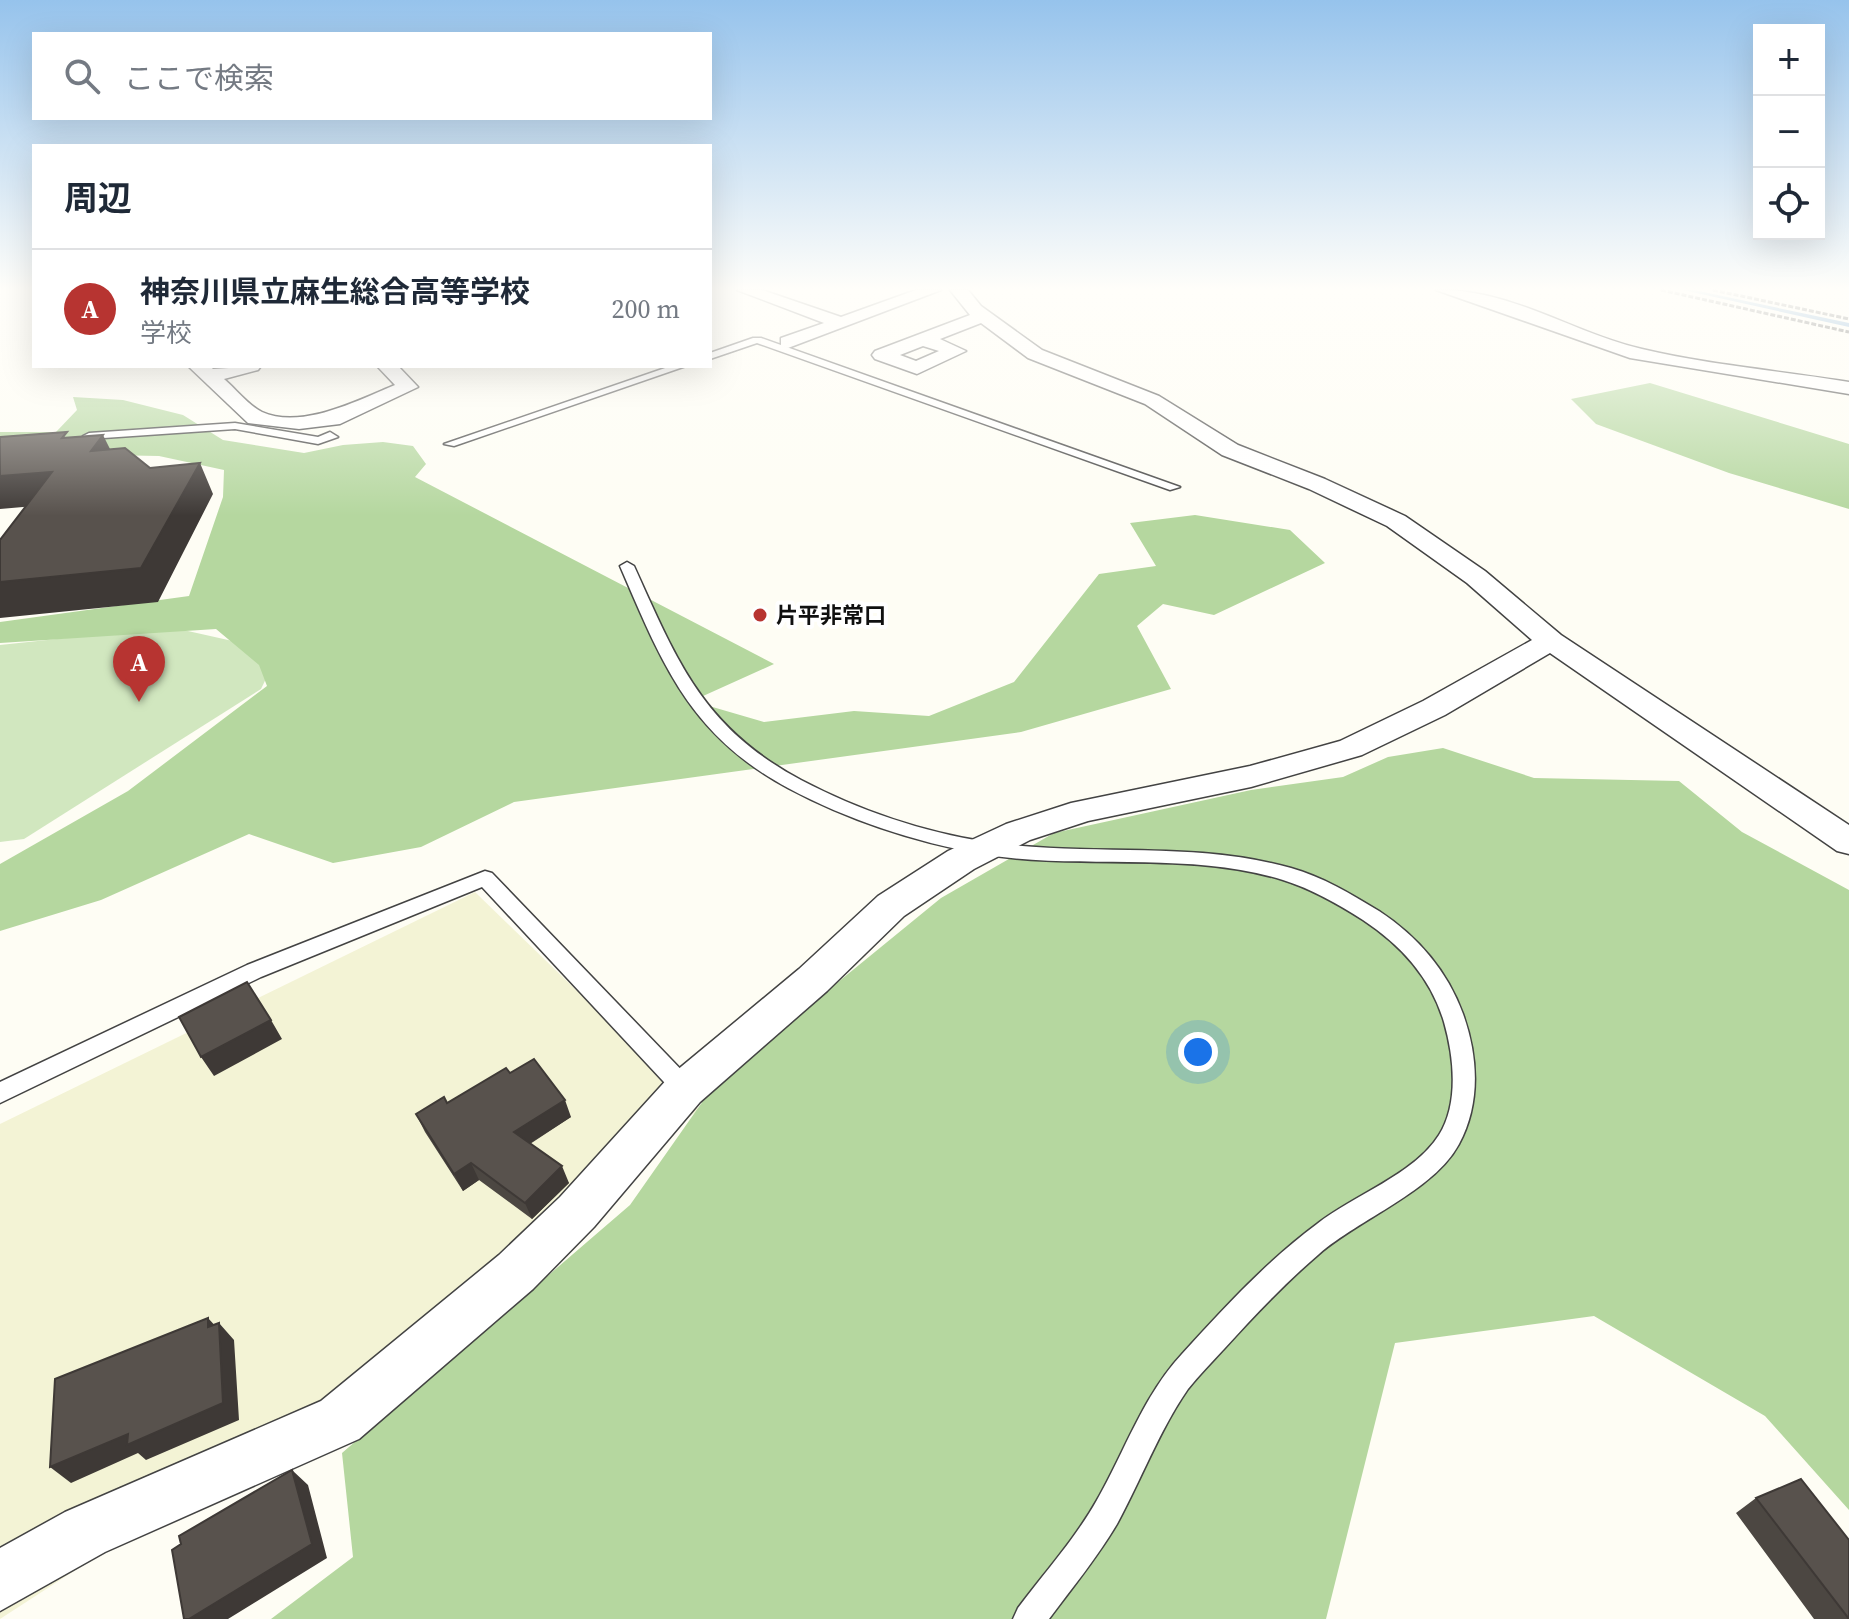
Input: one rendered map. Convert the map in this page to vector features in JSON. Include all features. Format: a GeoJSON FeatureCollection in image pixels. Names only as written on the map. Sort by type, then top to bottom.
{"type":"FeatureCollection","features":[{"type":"Feature","properties":{"kind":"street"},"geometry":{"type":"LineString","coordinates":[[1064,366],[1152,400],[1230,450],[1317,484],[1396,521],[1476,577],[1551,641],[1849,842]]}},
{"type":"Feature","properties":{"kind":"street"},"geometry":{"type":"LineString","coordinates":[[1709,366],[1849,388]]}},
{"type":"Feature","properties":{"kind":"street"},"geometry":{"type":"LineString","coordinates":[[205,371],[233,368]]}},
{"type":"Feature","properties":{"kind":"street"},"geometry":{"type":"LineString","coordinates":[[205,371],[256,418],[323,426],[332,419],[408,387],[389,368]]}},
{"type":"Feature","properties":{"kind":"street"},"geometry":{"type":"LineString","coordinates":[[60,439],[89,436]]}},
{"type":"Feature","properties":{"kind":"street"},"geometry":{"type":"LineString","coordinates":[[0,1581],[85,1532],[340,1420],[516,1272],[577,1212],[685,1089],[813,980],[891,906],[961,860],[1018,832],[1083,811],[1251,776],[1351,748],[1434,708],[1551,641]]}},
{"type":"Feature","properties":{"kind":"lane"},"geometry":{"type":"LineString","coordinates":[[841,366],[1174,487]]}},
{"type":"Feature","properties":{"kind":"lane"},"geometry":{"type":"LineString","coordinates":[[450,444],[675,368]]}},
{"type":"Feature","properties":{"kind":"lane"},"geometry":{"type":"LineString","coordinates":[[89,436],[254,426],[318,441],[332,437],[323,426]]}},
{"type":"Feature","properties":{"kind":"lane"},"geometry":{"type":"LineString","coordinates":[[627,566],[682,687],[699,712],[735,746],[787,780],[836,804],[908,830],[986,848],[1038,854],[1188,856],[1257,864],[1316,882],[1364,908],[1407,942],[1443,988],[1463,1043],[1464,1091],[1449,1142],[1407,1178],[1329,1229],[1250,1300],[1176,1382],[1095,1532],[1029,1619]]}},
{"type":"Feature","properties":{"kind":"lane"},"geometry":{"type":"LineString","coordinates":[[0,1093],[254,971],[485,878],[685,1089]]}},
{"type":"Feature","properties":{"kind":"green space"},"geometry":{"type":"Polygon","coordinates":[[[1650,383],[1849,444],[1849,509],[1729,473],[1596,424],[1571,399],[1650,383]]]}},
{"type":"Feature","properties":{"kind":"green space"},"geometry":{"type":"Polygon","coordinates":[[[73,397],[123,400],[183,415],[223,440],[304,453],[343,445],[383,442],[413,446],[426,464],[415,477],[774,664],[692,701],[764,722],[854,711],[929,716],[1014,682],[1099,574],[1156,566],[1130,523],[1195,515],[1290,530],[1325,563],[1214,615],[1163,604],[1137,626],[1171,689],[1021,732],[514,802],[421,847],[333,863],[249,834],[101,900],[0,931],[0,864],[128,791],[267,686],[259,665],[216,629],[0,643],[0,622],[189,596],[223,497],[224,470],[159,456],[0,453],[0,432],[56,432],[77,410],[73,397]]]}},
{"type":"Feature","properties":{"kind":"green space"},"geometry":{"type":"Polygon","coordinates":[[[170,627],[259,647],[274,662],[261,689],[24,839],[0,842],[0,645],[170,627]]]}},
{"type":"Feature","properties":{"kind":"green space"},"geometry":{"type":"Polygon","coordinates":[[[1443,748],[1534,778],[1679,781],[1742,832],[1849,890],[1849,1510],[1765,1416],[1594,1316],[1395,1343],[1326,1619],[271,1619],[353,1557],[342,1453],[630,1205],[717,1081],[941,898],[1054,833],[1251,790],[1343,777],[1388,757],[1443,748]]]}},
{"type":"Feature","properties":{"kind":"green space"},"geometry":{"type":"Polygon","coordinates":[[[475,892],[699,1109],[389,1367],[0,1619],[0,1124],[475,892]]]}},
{"type":"Feature","properties":{"kind":"building"},"geometry":{"type":"Polygon","coordinates":[[[67,432],[62,438],[103,435],[91,451],[125,448],[150,468],[200,463],[141,568],[0,582],[0,540],[52,472],[0,476],[0,437],[67,432]]]}},
{"type":"Feature","properties":{"kind":"building"},"geometry":{"type":"Polygon","coordinates":[[[247,982],[271,1020],[201,1057],[179,1017],[247,982]]]}},
{"type":"Feature","properties":{"kind":"building"},"geometry":{"type":"Polygon","coordinates":[[[534,1059],[565,1100],[514,1132],[562,1166],[525,1203],[471,1163],[454,1174],[416,1114],[444,1097],[447,1103],[506,1068],[510,1073],[534,1059]]]}},
{"type":"Feature","properties":{"kind":"building"},"geometry":{"type":"Polygon","coordinates":[[[208,1318],[208,1327],[219,1323],[223,1403],[127,1445],[128,1434],[50,1467],[55,1379],[208,1318]]]}},
{"type":"Feature","properties":{"kind":"building"},"geometry":{"type":"Polygon","coordinates":[[[292,1470],[312,1544],[189,1619],[184,1619],[172,1550],[181,1544],[179,1536],[292,1470]]]}},
{"type":"Feature","properties":{"kind":"building"},"geometry":{"type":"Polygon","coordinates":[[[1801,1479],[1849,1540],[1849,1619],[1756,1498],[1801,1479]]]}},
{"type":"Feature","properties":{"kind":"place","name":"片平非常口"},"geometry":{"type":"Point","coordinates":[760,615]}},
{"type":"Feature","properties":{"kind":"place","name":"神奈川県立麻生総合高等学校"},"geometry":{"type":"Point","coordinates":[139,702]}}]}
